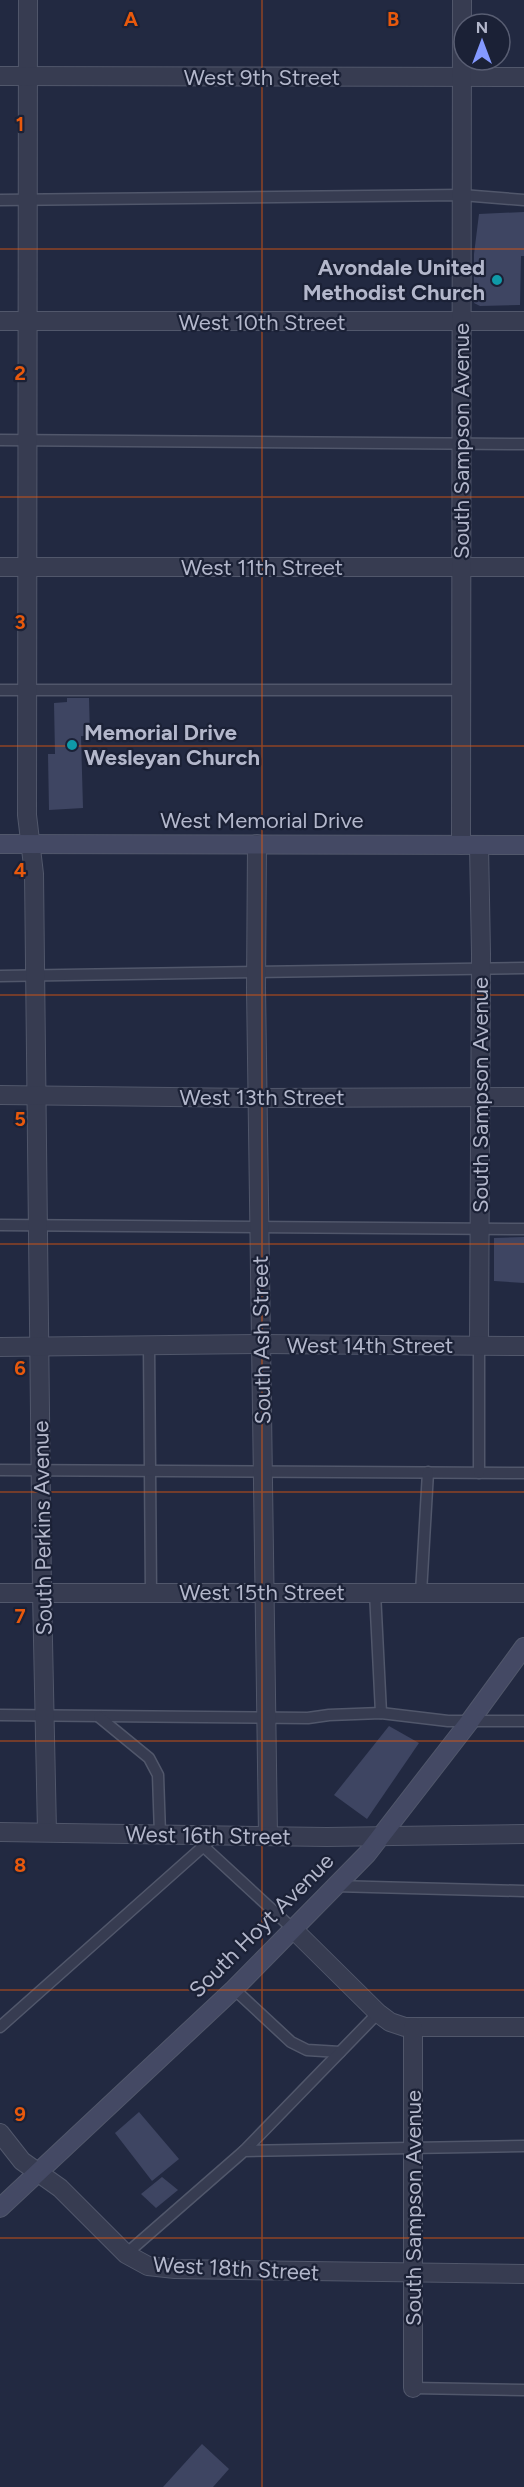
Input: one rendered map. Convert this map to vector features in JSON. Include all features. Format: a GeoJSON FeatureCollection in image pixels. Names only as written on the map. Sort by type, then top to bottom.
{"type":"FeatureCollection","features":[{"type":"Feature","properties":{"kind":"main road","name":"West Memorial Drive"},"geometry":{"type":"LineString","coordinates":[[0,844],[524,845]]}},
{"type":"Feature","properties":{"kind":"main road","name":"South Hoyt Avenue"},"geometry":{"type":"LineString","coordinates":[[0,2208],[234,1989],[367,1854],[524,1647]]}},
{"type":"Feature","properties":{"kind":"street","name":"South Perkins Avenue"},"geometry":{"type":"LineString","coordinates":[[28,0],[27,814],[34,874],[35,1095],[47,1832]]}},
{"type":"Feature","properties":{"kind":"street","name":"South Sampson Avenue"},"geometry":{"type":"LineString","coordinates":[[462,0],[461,690],[470,845],[481,968],[479,1345]]}},
{"type":"Feature","properties":{"kind":"street","name":"West 9th Street"},"geometry":{"type":"LineString","coordinates":[[0,76],[524,77]]}},
{"type":"Feature","properties":{"kind":"street","name":"West 10th Street"},"geometry":{"type":"LineString","coordinates":[[0,321],[524,321]]}},
{"type":"Feature","properties":{"kind":"street","name":"West 11th Street"},"geometry":{"type":"LineString","coordinates":[[0,567],[524,567]]}},
{"type":"Feature","properties":{"kind":"street","name":"South Ash Street"},"geometry":{"type":"LineString","coordinates":[[257,844],[256,971],[268,1836]]}},
{"type":"Feature","properties":{"kind":"street","name":"West 13th Street"},"geometry":{"type":"LineString","coordinates":[[0,1095],[259,1098],[524,1097]]}},
{"type":"Feature","properties":{"kind":"street","name":"West 14th Street"},"geometry":{"type":"LineString","coordinates":[[0,1347],[261,1344],[524,1346]]}},
{"type":"Feature","properties":{"kind":"street","name":"West 15th Street"},"geometry":{"type":"LineString","coordinates":[[0,1593],[524,1593]]}},
{"type":"Feature","properties":{"kind":"street","name":"West 16th Street"},"geometry":{"type":"LineString","coordinates":[[0,1832],[160,1834],[209,1841],[268,1836],[524,1833]]}},
{"type":"Feature","properties":{"kind":"street"},"geometry":{"type":"LineString","coordinates":[[292,1929],[390,2022],[412,2027],[524,2027]]}},
{"type":"Feature","properties":{"kind":"street","name":"South Sampson Avenue"},"geometry":{"type":"LineString","coordinates":[[412,2027],[413,2388]]}},
{"type":"Feature","properties":{"kind":"street","name":"West 18th Street"},"geometry":{"type":"LineString","coordinates":[[0,2133],[22,2161],[60,2188],[126,2254],[148,2266],[175,2269],[524,2274]]}},
{"type":"Feature","properties":{"kind":"lane"},"geometry":{"type":"LineString","coordinates":[[0,200],[462,195],[524,200]]}},
{"type":"Feature","properties":{"kind":"lane"},"geometry":{"type":"LineString","coordinates":[[0,440],[524,444]]}},
{"type":"Feature","properties":{"kind":"lane"},"geometry":{"type":"LineString","coordinates":[[0,690],[461,690]]}},
{"type":"Feature","properties":{"kind":"lane"},"geometry":{"type":"LineString","coordinates":[[0,976],[524,968]]}},
{"type":"Feature","properties":{"kind":"lane"},"geometry":{"type":"LineString","coordinates":[[0,1225],[524,1229]]}},
{"type":"Feature","properties":{"kind":"lane"},"geometry":{"type":"LineString","coordinates":[[478,1473],[479,1345]]}},
{"type":"Feature","properties":{"kind":"lane"},"geometry":{"type":"LineString","coordinates":[[149,1346],[151,1593]]}},
{"type":"Feature","properties":{"kind":"lane"},"geometry":{"type":"LineString","coordinates":[[0,1470],[524,1473]]}},
{"type":"Feature","properties":{"kind":"lane"},"geometry":{"type":"LineString","coordinates":[[421,1593],[428,1472]]}},
{"type":"Feature","properties":{"kind":"lane"},"geometry":{"type":"LineString","coordinates":[[375,1592],[381,1713]]}},
{"type":"Feature","properties":{"kind":"lane"},"geometry":{"type":"LineString","coordinates":[[0,1715],[308,1718],[381,1713],[470,1721],[524,1721]]}},
{"type":"Feature","properties":{"kind":"lane"},"geometry":{"type":"LineString","coordinates":[[99,1717],[149,1758],[158,1775],[160,1834]]}},
{"type":"Feature","properties":{"kind":"lane"},"geometry":{"type":"LineString","coordinates":[[0,2027],[209,1841],[292,1929]]}},
{"type":"Feature","properties":{"kind":"lane"},"geometry":{"type":"LineString","coordinates":[[335,1886],[524,1891]]}},
{"type":"Feature","properties":{"kind":"lane"},"geometry":{"type":"LineString","coordinates":[[234,1989],[291,2042],[307,2050],[340,2052]]}},
{"type":"Feature","properties":{"kind":"lane"},"geometry":{"type":"LineString","coordinates":[[126,2254],[244,2151],[378,2013]]}},
{"type":"Feature","properties":{"kind":"lane"},"geometry":{"type":"LineString","coordinates":[[244,2151],[412,2146],[524,2146]]}},
{"type":"Feature","properties":{"kind":"lane"},"geometry":{"type":"LineString","coordinates":[[413,2388],[524,2390]]}},
{"type":"Feature","properties":{"kind":"building","name":"Avondale United Methodist Church"},"geometry":{"type":"Polygon","coordinates":[[[524,212],[524,256],[521,256],[520,305],[480,306],[474,303],[474,254],[479,214],[524,212]]]}},
{"type":"Feature","properties":{"kind":"building","name":"Memorial Drive Wesleyan Church"},"geometry":{"type":"Polygon","coordinates":[[[67,698],[89,698],[90,736],[81,736],[83,808],[49,810],[48,754],[55,754],[54,703],[67,702],[67,698]]]}},
{"type":"Feature","properties":{"kind":"building"},"geometry":{"type":"Polygon","coordinates":[[[524,1237],[524,1283],[494,1281],[494,1238],[524,1237]]]}},
{"type":"Feature","properties":{"kind":"building"},"geometry":{"type":"Polygon","coordinates":[[[389,1726],[419,1743],[367,1819],[334,1795],[389,1726]]]}},
{"type":"Feature","properties":{"kind":"building"},"geometry":{"type":"Polygon","coordinates":[[[139,2112],[179,2159],[152,2181],[115,2133],[139,2112]]]}},
{"type":"Feature","properties":{"kind":"building"},"geometry":{"type":"Polygon","coordinates":[[[162,2177],[178,2190],[156,2208],[141,2194],[162,2177]]]}},
{"type":"Feature","properties":{"kind":"building"},"geometry":{"type":"Polygon","coordinates":[[[202,2444],[229,2469],[213,2487],[163,2487],[202,2444]]]}},
{"type":"Feature","properties":{"kind":"place","name":"Avondale United Methodist Church"},"geometry":{"type":"Point","coordinates":[497,280]}},
{"type":"Feature","properties":{"kind":"place","name":"Memorial Drive Wesleyan Church"},"geometry":{"type":"Point","coordinates":[72,745]}}]}
